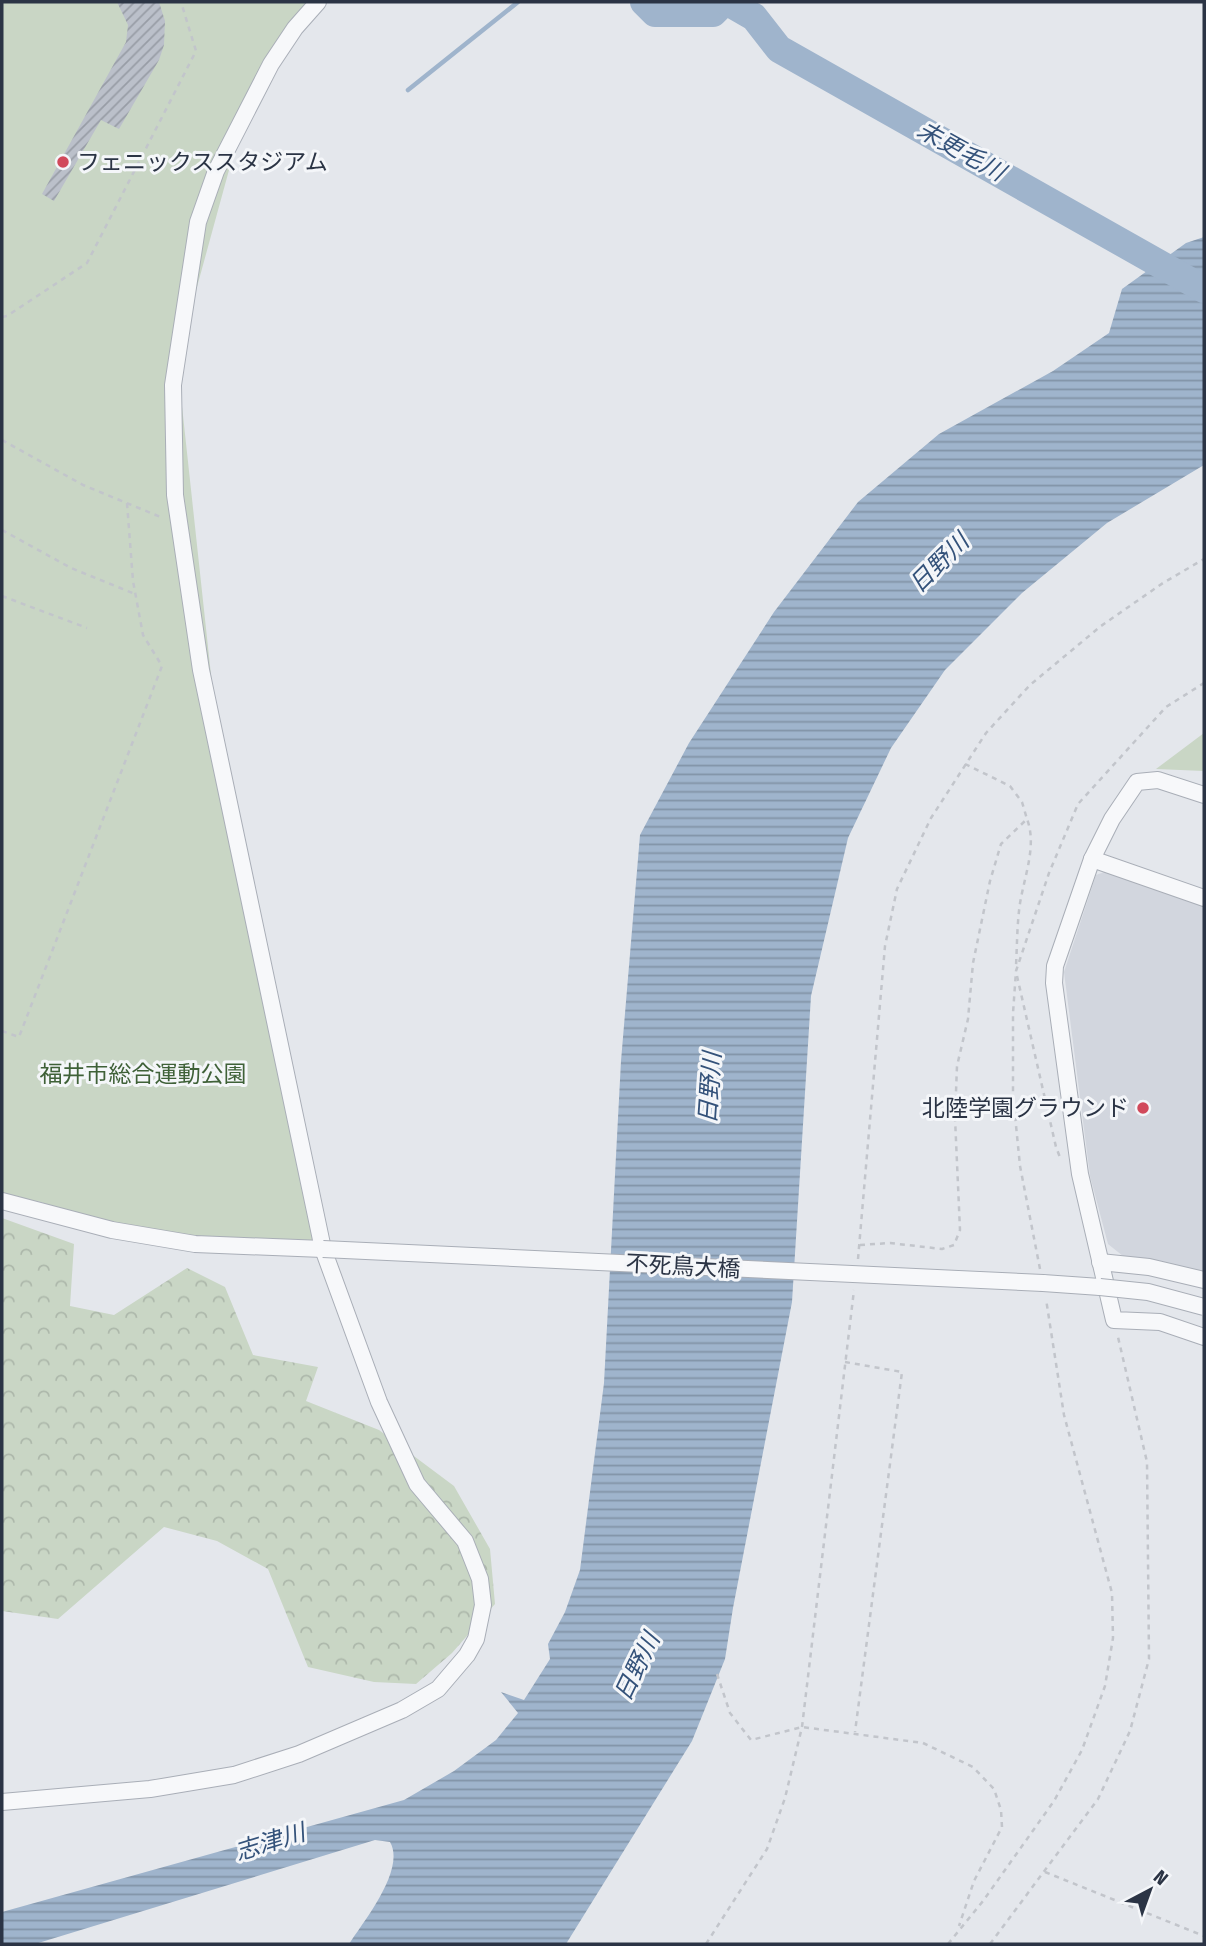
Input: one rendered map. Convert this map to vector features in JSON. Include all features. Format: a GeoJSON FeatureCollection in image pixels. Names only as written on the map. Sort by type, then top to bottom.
{"type":"FeatureCollection","features":[{"type":"Feature","properties":{"kind":"street"},"geometry":{"type":"LineString","coordinates":[[2,1802],[150,1789],[234,1775],[299,1754],[402,1710],[438,1689],[467,1655],[476,1639],[483,1605],[480,1579],[465,1541],[417,1484],[379,1402],[323,1249],[201,670],[175,495],[173,385],[198,222],[216,171],[271,64],[295,28],[318,2]]}},
{"type":"Feature","properties":{"kind":"street"},"geometry":{"type":"LineString","coordinates":[[1204,796],[1158,780],[1137,782],[1112,819],[1092,859],[1055,965],[1054,983],[1080,1174],[1114,1320],[1160,1322],[1204,1337]]}},
{"type":"Feature","properties":{"kind":"street"},"geometry":{"type":"LineString","coordinates":[[1092,859],[1204,898]]}},
{"type":"Feature","properties":{"kind":"street","name":"不死鳥大橋"},"geometry":{"type":"LineString","coordinates":[[2,1201],[112,1230],[195,1244],[1043,1283],[1148,1292],[1204,1307]]}},
{"type":"Feature","properties":{"kind":"street"},"geometry":{"type":"LineString","coordinates":[[1100,1262],[1149,1267],[1204,1280]]}},
{"type":"Feature","properties":{"kind":"path"},"geometry":{"type":"LineString","coordinates":[[2,317],[87,263],[196,51],[181,2]]}},
{"type":"Feature","properties":{"kind":"path"},"geometry":{"type":"LineString","coordinates":[[2,440],[83,485],[179,524]]}},
{"type":"Feature","properties":{"kind":"path"},"geometry":{"type":"LineString","coordinates":[[2,1031],[19,1037],[162,666],[143,635],[135,594],[127,503]]}},
{"type":"Feature","properties":{"kind":"path"},"geometry":{"type":"LineString","coordinates":[[2,530],[71,568],[135,594]]}},
{"type":"Feature","properties":{"kind":"path"},"geometry":{"type":"LineString","coordinates":[[858,1258],[886,946],[897,889],[931,818],[986,733],[1030,685],[1101,626],[1163,583],[1204,559]]}},
{"type":"Feature","properties":{"kind":"path"},"geometry":{"type":"LineString","coordinates":[[2,596],[87,628]]}},
{"type":"Feature","properties":{"kind":"path"},"geometry":{"type":"LineString","coordinates":[[965,764],[1010,786],[1022,802],[1032,832],[1019,909],[1016,971],[1061,1159]]}},
{"type":"Feature","properties":{"kind":"path"},"geometry":{"type":"LineString","coordinates":[[860,1245],[890,1243],[942,1249],[954,1245],[960,1230],[955,1118],[957,1066],[968,1018],[973,963],[990,881],[1001,844],[1027,819]]}},
{"type":"Feature","properties":{"kind":"path"},"geometry":{"type":"LineString","coordinates":[[948,1944],[983,1901],[1054,1801],[1082,1750],[1105,1686],[1114,1638],[1112,1593],[1063,1415],[1043,1283]]}},
{"type":"Feature","properties":{"kind":"path"},"geometry":{"type":"LineString","coordinates":[[706,1944],[767,1849],[785,1798],[802,1727],[855,1284]]}},
{"type":"Feature","properties":{"kind":"path"},"geometry":{"type":"LineString","coordinates":[[990,1944],[1098,1799],[1130,1731],[1149,1658],[1147,1462],[1114,1320]]}},
{"type":"Feature","properties":{"kind":"path"},"geometry":{"type":"LineString","coordinates":[[845,1362],[902,1372],[855,1733]]}},
{"type":"Feature","properties":{"kind":"path"},"geometry":{"type":"LineString","coordinates":[[717,1674],[730,1713],[751,1740],[802,1727],[923,1743],[973,1767],[994,1789],[1001,1810],[1002,1827],[974,1881],[958,1929]]}},
{"type":"Feature","properties":{"kind":"path"},"geometry":{"type":"LineString","coordinates":[[1044,1872],[1204,1936]]}},
{"type":"Feature","properties":{"kind":"shaded area","name":"北陸学園グラウンド"},"geometry":{"type":"Polygon","coordinates":[[[1110,870],[1204,903],[1204,1274],[1123,1256],[1108,1244],[1090,1176],[1064,972],[1096,875],[1110,870]]]}},
{"type":"Feature","properties":{"kind":"green space","name":"福井市総合運動公園"},"geometry":{"type":"Polygon","coordinates":[[[2,2],[320,2],[243,119],[177,360],[220,758],[323,1249],[112,1230],[41,1202],[2,1196],[2,2]]]}},
{"type":"Feature","properties":{"kind":"green space"},"geometry":{"type":"Polygon","coordinates":[[[1204,733],[1204,771],[1156,769],[1204,733]]]}},
{"type":"Feature","properties":{"kind":"green space"},"geometry":{"type":"Polygon","coordinates":[[[2,1218],[74,1244],[70,1306],[114,1315],[187,1268],[225,1287],[253,1355],[318,1367],[306,1401],[379,1430],[454,1486],[490,1549],[495,1604],[452,1653],[416,1684],[374,1682],[308,1667],[268,1569],[217,1541],[164,1527],[58,1619],[2,1611],[2,1218]]]}},
{"type":"Feature","properties":{"kind":"water"},"geometry":{"type":"Polygon","coordinates":[[[1204,237],[1204,465],[1107,523],[1022,593],[945,670],[891,748],[848,838],[811,996],[792,1302],[725,1659],[692,1741],[566,1944],[349,1944],[381,1895],[392,1866],[390,1842],[375,1840],[35,1944],[2,1944],[2,1912],[404,1800],[454,1771],[496,1740],[518,1713],[501,1692],[524,1700],[550,1659],[548,1644],[565,1612],[580,1570],[604,1383],[621,1061],[640,835],[689,743],[774,612],[858,502],[939,434],[1053,371],[1109,333],[1122,289],[1186,243],[1204,237]]]}},
{"type":"Feature","properties":{"kind":"building"},"geometry":{"type":"Polygon","coordinates":[[[117,2],[159,2],[165,21],[164,45],[159,60],[119,129],[101,120],[54,201],[42,194],[126,42],[128,25],[117,2]]]}},
{"type":"Feature","properties":{"kind":"waterway"},"geometry":{"type":"LineString","coordinates":[[408,90],[518,2]]}},
{"type":"Feature","properties":{"kind":"waterway","name":"未更毛川"},"geometry":{"type":"LineString","coordinates":[[644,2],[655,13],[713,13],[724,2]]}},
{"type":"Feature","properties":{"kind":"waterway","name":"未更毛川"},"geometry":{"type":"LineString","coordinates":[[728,2],[754,17],[779,49],[1204,289]]}},
{"type":"Feature","properties":{"kind":"place","name":"フェニックススタジアム"},"geometry":{"type":"Point","coordinates":[63,162]}},
{"type":"Feature","properties":{"kind":"place","name":"北陸学園グラウンド"},"geometry":{"type":"Point","coordinates":[1143,1108]}},
{"type":"Feature","properties":{"kind":"water label","name":"日野川"},"geometry":{"type":"Point","coordinates":[939,563]}},
{"type":"Feature","properties":{"kind":"water label","name":"日野川"},"geometry":{"type":"Point","coordinates":[710,1088]}},
{"type":"Feature","properties":{"kind":"water label","name":"日野川"},"geometry":{"type":"Point","coordinates":[637,1667]}},
{"type":"Feature","properties":{"kind":"water label","name":"志津川"},"geometry":{"type":"Point","coordinates":[270,1842]}}]}
